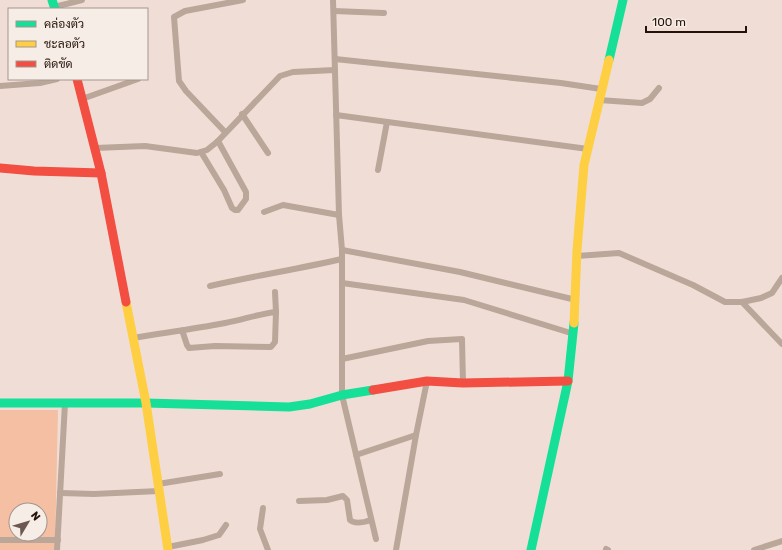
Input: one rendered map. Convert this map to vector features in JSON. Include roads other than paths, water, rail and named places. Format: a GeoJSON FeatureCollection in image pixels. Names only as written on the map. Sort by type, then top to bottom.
{"type":"FeatureCollection","features":[{"type":"Feature","properties":{"kind":"street"},"geometry":{"type":"LineString","coordinates":[[54,6],[82,0]]}},
{"type":"Feature","properties":{"kind":"street"},"geometry":{"type":"LineString","coordinates":[[225,132],[186,91],[179,81],[174,17],[185,11],[243,0]]}},
{"type":"Feature","properties":{"kind":"street"},"geometry":{"type":"LineString","coordinates":[[333,0],[339,216],[342,250],[342,395],[376,539]]}},
{"type":"Feature","properties":{"kind":"street"},"geometry":{"type":"LineString","coordinates":[[531,550],[568,381],[574,334],[577,256],[584,165],[601,89],[624,0]]}},
{"type":"Feature","properties":{"kind":"street"},"geometry":{"type":"LineString","coordinates":[[334,11],[384,13]]}},
{"type":"Feature","properties":{"kind":"street"},"geometry":{"type":"LineString","coordinates":[[335,59],[553,82],[601,89]]}},
{"type":"Feature","properties":{"kind":"street"},"geometry":{"type":"LineString","coordinates":[[95,148],[145,146],[197,153],[201,152],[207,150],[218,141],[242,114],[280,76],[293,72],[335,70]]}},
{"type":"Feature","properties":{"kind":"street"},"geometry":{"type":"LineString","coordinates":[[0,86],[40,83],[53,80]]}},
{"type":"Feature","properties":{"kind":"street"},"geometry":{"type":"LineString","coordinates":[[77,80],[101,173],[146,403],[168,549],[219,535],[226,524]]}},
{"type":"Feature","properties":{"kind":"street"},"geometry":{"type":"LineString","coordinates":[[82,99],[135,80]]}},
{"type":"Feature","properties":{"kind":"street"},"geometry":{"type":"LineString","coordinates":[[599,100],[642,103],[650,99],[658,88]]}},
{"type":"Feature","properties":{"kind":"street"},"geometry":{"type":"LineString","coordinates":[[242,114],[268,153]]}},
{"type":"Feature","properties":{"kind":"street"},"geometry":{"type":"LineString","coordinates":[[336,115],[588,149]]}},
{"type":"Feature","properties":{"kind":"street"},"geometry":{"type":"LineString","coordinates":[[378,170],[387,122]]}},
{"type":"Feature","properties":{"kind":"street"},"geometry":{"type":"LineString","coordinates":[[201,152],[224,190],[231,205],[235,210],[238,210],[246,199],[246,192],[218,141]]}},
{"type":"Feature","properties":{"kind":"street"},"geometry":{"type":"LineString","coordinates":[[0,168],[34,171],[101,173]]}},
{"type":"Feature","properties":{"kind":"street"},"geometry":{"type":"LineString","coordinates":[[264,212],[283,205],[339,216]]}},
{"type":"Feature","properties":{"kind":"street"},"geometry":{"type":"LineString","coordinates":[[342,250],[460,272],[576,300]]}},
{"type":"Feature","properties":{"kind":"street"},"geometry":{"type":"LineString","coordinates":[[577,256],[619,253],[693,285],[725,302],[742,302],[761,298],[780,289],[782,278]]}},
{"type":"Feature","properties":{"kind":"street"},"geometry":{"type":"LineString","coordinates":[[210,286],[247,277],[297,270],[342,259]]}},
{"type":"Feature","properties":{"kind":"street"},"geometry":{"type":"LineString","coordinates":[[342,283],[464,300],[574,334]]}},
{"type":"Feature","properties":{"kind":"street"},"geometry":{"type":"LineString","coordinates":[[182,330],[189,348],[215,346],[271,347],[275,342],[276,312],[274,292]]}},
{"type":"Feature","properties":{"kind":"street"},"geometry":{"type":"LineString","coordinates":[[742,302],[780,342]]}},
{"type":"Feature","properties":{"kind":"street"},"geometry":{"type":"LineString","coordinates":[[133,338],[225,323],[262,313],[276,312]]}},
{"type":"Feature","properties":{"kind":"street"},"geometry":{"type":"LineString","coordinates":[[780,342],[782,334]]}},
{"type":"Feature","properties":{"kind":"street"},"geometry":{"type":"LineString","coordinates":[[342,359],[428,341],[462,339],[463,383]]}},
{"type":"Feature","properties":{"kind":"street"},"geometry":{"type":"LineString","coordinates":[[0,403],[146,403],[289,407],[310,404],[342,395],[428,381],[463,383],[568,381]]}},
{"type":"Feature","properties":{"kind":"street"},"geometry":{"type":"LineString","coordinates":[[396,550],[416,435],[428,381]]}},
{"type":"Feature","properties":{"kind":"street"},"geometry":{"type":"LineString","coordinates":[[57,550],[65,403]]}},
{"type":"Feature","properties":{"kind":"street"},"geometry":{"type":"LineString","coordinates":[[356,455],[416,435]]}},
{"type":"Feature","properties":{"kind":"street"},"geometry":{"type":"LineString","coordinates":[[60,493],[94,494],[159,487],[220,474]]}},
{"type":"Feature","properties":{"kind":"street"},"geometry":{"type":"LineString","coordinates":[[299,501],[327,500],[342,496],[347,500],[350,520],[352,522],[356,523],[371,520]]}},
{"type":"Feature","properties":{"kind":"street"},"geometry":{"type":"LineString","coordinates":[[263,508],[260,529],[268,550]]}},
{"type":"Feature","properties":{"kind":"street"},"geometry":{"type":"LineString","coordinates":[[0,540],[58,540]]}},
{"type":"Feature","properties":{"kind":"street"},"geometry":{"type":"LineString","coordinates":[[754,550],[782,541]]}}]}
